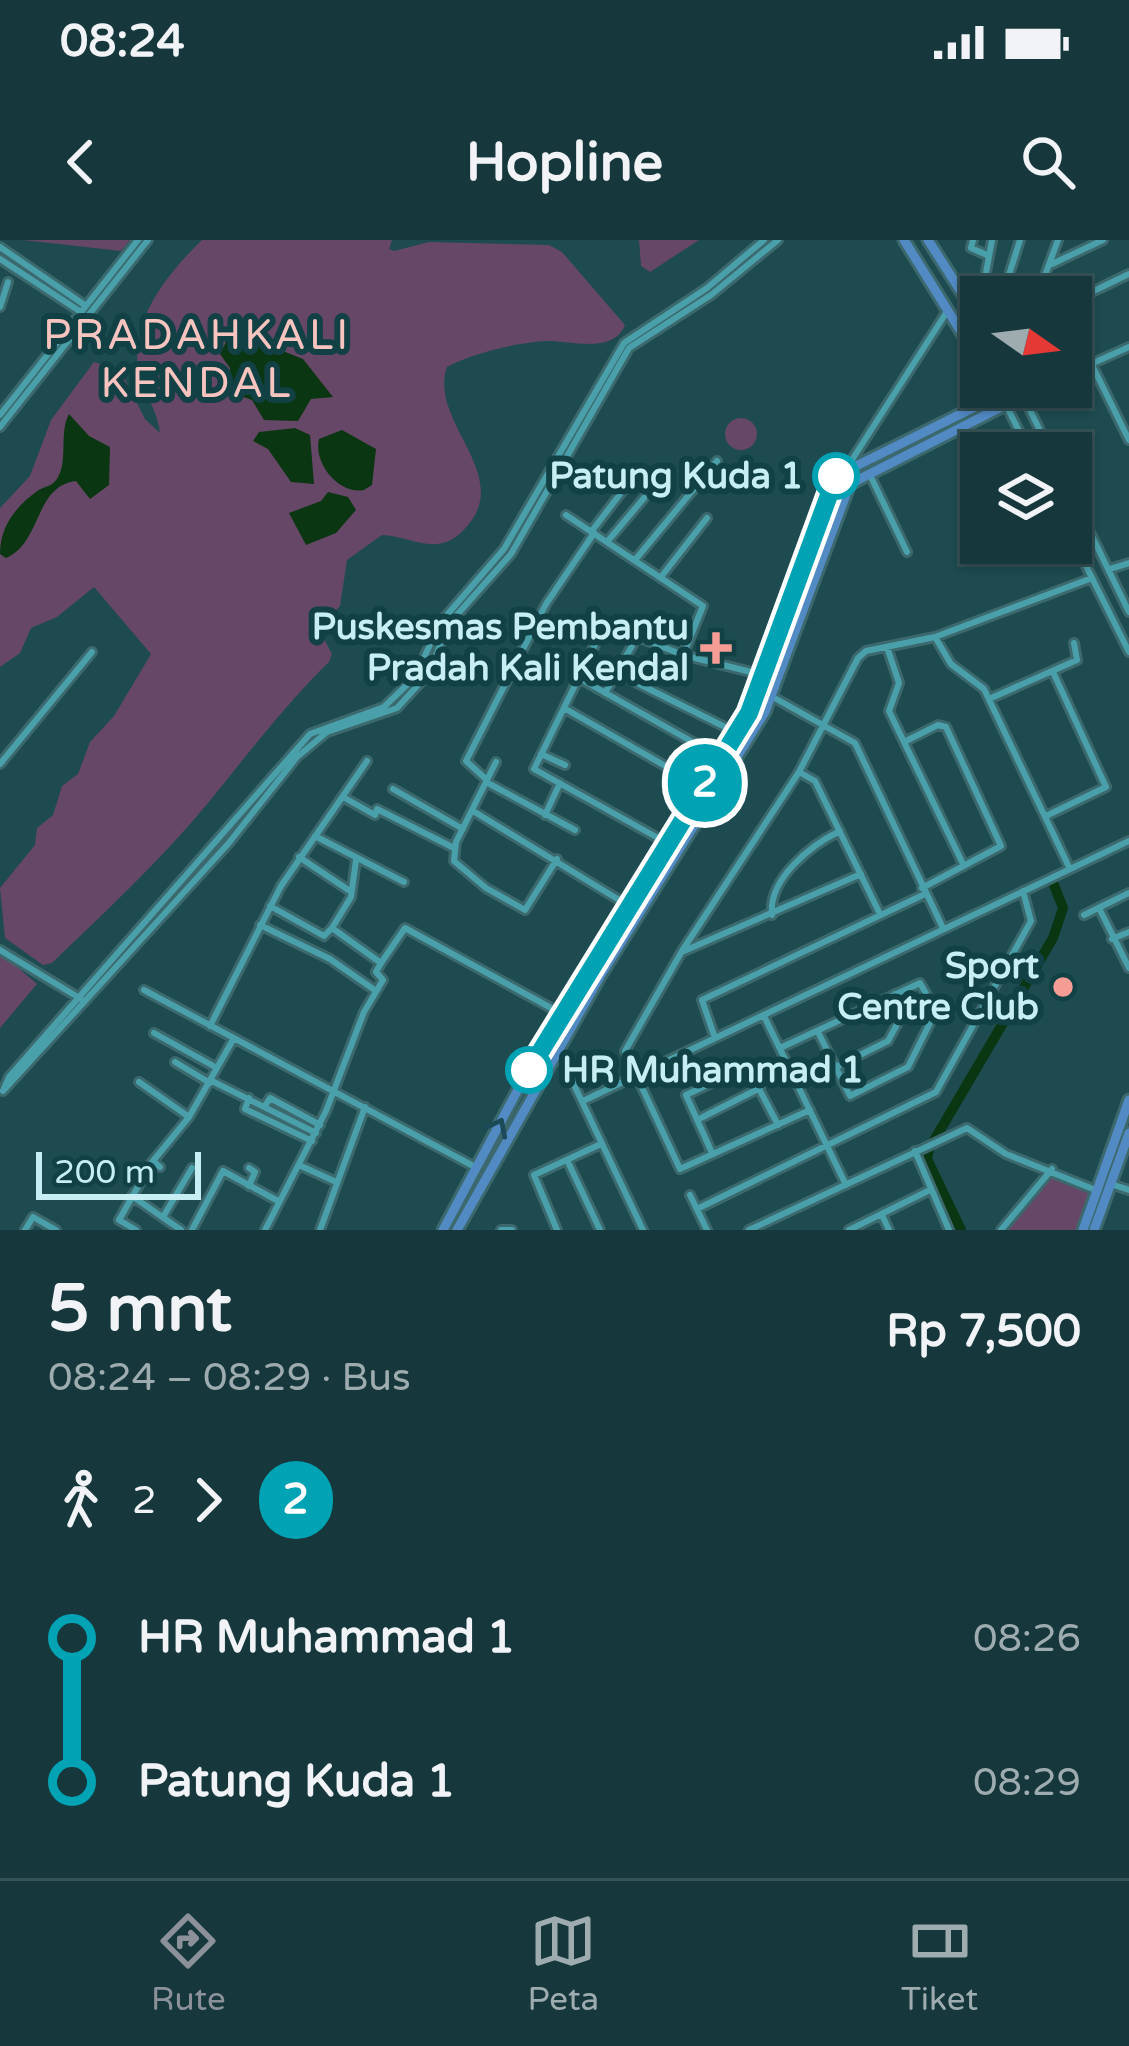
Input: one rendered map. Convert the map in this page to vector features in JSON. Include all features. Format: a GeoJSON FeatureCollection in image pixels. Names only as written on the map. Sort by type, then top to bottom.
{"type":"FeatureCollection","features":[{"type":"Feature","properties":{"kind":"main road"},"geometry":{"type":"LineString","coordinates":[[904,240],[960,330]]}},
{"type":"Feature","properties":{"kind":"main road"},"geometry":{"type":"LineString","coordinates":[[928,240],[960,288]]}},
{"type":"Feature","properties":{"kind":"main road"},"geometry":{"type":"LineString","coordinates":[[457,1230],[659,869],[665,846],[737,733],[830,488],[848,466],[975,408]]}},
{"type":"Feature","properties":{"kind":"main road"},"geometry":{"type":"LineString","coordinates":[[443,1230],[562,1014],[629,906],[675,855],[771,697],[847,489],[980,408]]}},
{"type":"Feature","properties":{"kind":"main road"},"geometry":{"type":"LineString","coordinates":[[772,648],[786,653]]}},
{"type":"Feature","properties":{"kind":"main road"},"geometry":{"type":"LineString","coordinates":[[665,846],[675,855]]}},
{"type":"Feature","properties":{"kind":"main road"},"geometry":{"type":"LineString","coordinates":[[591,967],[602,974]]}},
{"type":"Feature","properties":{"kind":"main road"},"geometry":{"type":"LineString","coordinates":[[1094,1230],[1125,1134],[1129,1100]]}},
{"type":"Feature","properties":{"kind":"main road"},"geometry":{"type":"LineString","coordinates":[[1083,1230],[1106,1190]]}},
{"type":"Feature","properties":{"kind":"street"},"geometry":{"type":"LineString","coordinates":[[0,415],[138,240]]}},
{"type":"Feature","properties":{"kind":"street"},"geometry":{"type":"LineString","coordinates":[[0,427],[148,240]]}},
{"type":"Feature","properties":{"kind":"street"},"geometry":{"type":"LineString","coordinates":[[5,1084],[310,734],[384,706],[401,693],[425,662],[440,623],[504,549],[624,343],[707,289],[764,240]]}},
{"type":"Feature","properties":{"kind":"street"},"geometry":{"type":"LineString","coordinates":[[81,999],[229,844],[315,740],[388,714],[430,672],[447,626],[511,554],[629,348],[711,295],[778,240]]}},
{"type":"Feature","properties":{"kind":"street"},"geometry":{"type":"LineString","coordinates":[[973,240],[971,248],[987,255]]}},
{"type":"Feature","properties":{"kind":"street"},"geometry":{"type":"LineString","coordinates":[[984,276],[992,240]]}},
{"type":"Feature","properties":{"kind":"street"},"geometry":{"type":"LineString","coordinates":[[1010,276],[1020,240]]}},
{"type":"Feature","properties":{"kind":"street"},"geometry":{"type":"LineString","coordinates":[[1046,276],[1058,240]]}},
{"type":"Feature","properties":{"kind":"street"},"geometry":{"type":"LineString","coordinates":[[1050,265],[1103,240]]}},
{"type":"Feature","properties":{"kind":"street"},"geometry":{"type":"LineString","coordinates":[[0,247],[83,309]]}},
{"type":"Feature","properties":{"kind":"street"},"geometry":{"type":"LineString","coordinates":[[0,259],[83,309]]}},
{"type":"Feature","properties":{"kind":"street"},"geometry":{"type":"LineString","coordinates":[[1092,292],[1129,274]]}},
{"type":"Feature","properties":{"kind":"street"},"geometry":{"type":"LineString","coordinates":[[0,307],[8,282]]}},
{"type":"Feature","properties":{"kind":"street"},"geometry":{"type":"LineString","coordinates":[[848,466],[948,310]]}},
{"type":"Feature","properties":{"kind":"street"},"geometry":{"type":"LineString","coordinates":[[1129,346],[1092,365],[1129,440]]}},
{"type":"Feature","properties":{"kind":"street"},"geometry":{"type":"LineString","coordinates":[[1119,418],[1129,413]]}},
{"type":"Feature","properties":{"kind":"street"},"geometry":{"type":"LineString","coordinates":[[635,560],[717,461]]}},
{"type":"Feature","properties":{"kind":"street"},"geometry":{"type":"LineString","coordinates":[[575,830],[487,781],[466,761],[546,604],[637,472]]}},
{"type":"Feature","properties":{"kind":"street"},"geometry":{"type":"LineString","coordinates":[[868,472],[907,552]]}},
{"type":"Feature","properties":{"kind":"street"},"geometry":{"type":"LineString","coordinates":[[607,542],[644,498]]}},
{"type":"Feature","properties":{"kind":"street"},"geometry":{"type":"LineString","coordinates":[[566,515],[705,610],[682,655]]}},
{"type":"Feature","properties":{"kind":"street"},"geometry":{"type":"LineString","coordinates":[[661,577],[707,518]]}},
{"type":"Feature","properties":{"kind":"street"},"geometry":{"type":"LineString","coordinates":[[1092,537],[1129,611]]}},
{"type":"Feature","properties":{"kind":"street"},"geometry":{"type":"LineString","coordinates":[[1108,570],[1129,562]]}},
{"type":"Feature","properties":{"kind":"street"},"geometry":{"type":"LineString","coordinates":[[1085,564],[1129,652]]}},
{"type":"Feature","properties":{"kind":"street"},"geometry":{"type":"LineString","coordinates":[[810,1110],[678,1167],[625,1051],[682,951],[799,772],[858,658],[935,637],[1092,578]]}},
{"type":"Feature","properties":{"kind":"street"},"geometry":{"type":"LineString","coordinates":[[1105,603],[1121,596]]}},
{"type":"Feature","properties":{"kind":"street"},"geometry":{"type":"LineString","coordinates":[[665,846],[535,770],[605,624],[682,655],[763,674]]}},
{"type":"Feature","properties":{"kind":"street"},"geometry":{"type":"LineString","coordinates":[[935,637],[951,664],[979,682],[989,699],[1069,867]]}},
{"type":"Feature","properties":{"kind":"street"},"geometry":{"type":"LineString","coordinates":[[605,693],[636,638]]}},
{"type":"Feature","properties":{"kind":"street"},"geometry":{"type":"LineString","coordinates":[[989,699],[1077,660],[1074,643]]}},
{"type":"Feature","properties":{"kind":"street"},"geometry":{"type":"LineString","coordinates":[[887,647],[898,682],[888,708],[964,866]]}},
{"type":"Feature","properties":{"kind":"street"},"geometry":{"type":"LineString","coordinates":[[0,763],[92,652]]}},
{"type":"Feature","properties":{"kind":"street"},"geometry":{"type":"LineString","coordinates":[[1046,816],[1103,791],[1106,783],[1053,672]]}},
{"type":"Feature","properties":{"kind":"street"},"geometry":{"type":"LineString","coordinates":[[617,674],[737,733]]}},
{"type":"Feature","properties":{"kind":"street"},"geometry":{"type":"LineString","coordinates":[[579,678],[721,758]]}},
{"type":"Feature","properties":{"kind":"street"},"geometry":{"type":"LineString","coordinates":[[771,697],[855,743],[943,928]]}},
{"type":"Feature","properties":{"kind":"street"},"geometry":{"type":"LineString","coordinates":[[564,708],[702,787]]}},
{"type":"Feature","properties":{"kind":"street"},"geometry":{"type":"LineString","coordinates":[[715,1038],[702,1000],[880,914],[999,849],[1000,842],[946,727],[938,725],[906,741]]}},
{"type":"Feature","properties":{"kind":"street"},"geometry":{"type":"LineString","coordinates":[[541,754],[565,765]]}},
{"type":"Feature","properties":{"kind":"street"},"geometry":{"type":"LineString","coordinates":[[210,1027],[270,906],[367,760]]}},
{"type":"Feature","properties":{"kind":"street"},"geometry":{"type":"LineString","coordinates":[[496,762],[454,848],[454,861],[525,910],[557,859]]}},
{"type":"Feature","properties":{"kind":"street"},"geometry":{"type":"LineString","coordinates":[[799,772],[815,781],[880,914]]}},
{"type":"Feature","properties":{"kind":"street"},"geometry":{"type":"LineString","coordinates":[[545,814],[560,783]]}},
{"type":"Feature","properties":{"kind":"street"},"geometry":{"type":"LineString","coordinates":[[393,789],[463,829]]}},
{"type":"Feature","properties":{"kind":"street"},"geometry":{"type":"LineString","coordinates":[[342,796],[454,848]]}},
{"type":"Feature","properties":{"kind":"street"},"geometry":{"type":"LineString","coordinates":[[472,811],[629,906]]}},
{"type":"Feature","properties":{"kind":"street"},"geometry":{"type":"LineString","coordinates":[[772,915],[772,902],[804,852],[840,831]]}},
{"type":"Feature","properties":{"kind":"street"},"geometry":{"type":"LineString","coordinates":[[314,836],[404,882]]}},
{"type":"Feature","properties":{"kind":"street"},"geometry":{"type":"LineString","coordinates":[[583,1101],[1129,841]]}},
{"type":"Feature","properties":{"kind":"street"},"geometry":{"type":"LineString","coordinates":[[299,857],[351,892]]}},
{"type":"Feature","properties":{"kind":"street"},"geometry":{"type":"LineString","coordinates":[[270,906],[324,935],[351,892],[356,860]]}},
{"type":"Feature","properties":{"kind":"street"},"geometry":{"type":"LineString","coordinates":[[682,951],[696,950],[861,874]]}},
{"type":"Feature","properties":{"kind":"street"},"geometry":{"type":"LineString","coordinates":[[697,1209],[936,1092],[1031,921],[1023,891]]}},
{"type":"Feature","properties":{"kind":"street"},"geometry":{"type":"LineString","coordinates":[[1084,915],[1129,893]]}},
{"type":"Feature","properties":{"kind":"street"},"geometry":{"type":"LineString","coordinates":[[1099,908],[1129,968]]}},
{"type":"Feature","properties":{"kind":"street"},"geometry":{"type":"LineString","coordinates":[[260,925],[330,959],[376,991]]}},
{"type":"Feature","properties":{"kind":"street"},"geometry":{"type":"LineString","coordinates":[[332,928],[381,963]]}},
{"type":"Feature","properties":{"kind":"street"},"geometry":{"type":"LineString","coordinates":[[265,1230],[335,1092],[383,979],[376,973],[405,928],[562,1014]]}},
{"type":"Feature","properties":{"kind":"street"},"geometry":{"type":"LineString","coordinates":[[1112,940],[1129,932]]}},
{"type":"Feature","properties":{"kind":"street"},"geometry":{"type":"LineString","coordinates":[[0,950],[81,999]]}},
{"type":"Feature","properties":{"kind":"street"},"geometry":{"type":"LineString","coordinates":[[780,1048],[920,982],[937,1015],[908,1067],[848,1096],[818,1032]]}},
{"type":"Feature","properties":{"kind":"street"},"geometry":{"type":"LineString","coordinates":[[144,990],[477,1168]]}},
{"type":"Feature","properties":{"kind":"street"},"geometry":{"type":"LineString","coordinates":[[833,1068],[888,1041],[902,1015],[895,994]]}},
{"type":"Feature","properties":{"kind":"street"},"geometry":{"type":"LineString","coordinates":[[764,1016],[846,1185]]}},
{"type":"Feature","properties":{"kind":"street"},"geometry":{"type":"LineString","coordinates":[[154,1033],[217,1068]]}},
{"type":"Feature","properties":{"kind":"street"},"geometry":{"type":"LineString","coordinates":[[136,1230],[119,1220],[152,1161],[189,1117],[233,1038]]}},
{"type":"Feature","properties":{"kind":"street"},"geometry":{"type":"LineString","coordinates":[[557,1049],[644,1230]]}},
{"type":"Feature","properties":{"kind":"street"},"geometry":{"type":"LineString","coordinates":[[176,1062],[316,1133]]}},
{"type":"Feature","properties":{"kind":"street"},"geometry":{"type":"LineString","coordinates":[[712,1153],[688,1093],[751,1068],[778,1124]]}},
{"type":"Feature","properties":{"kind":"street"},"geometry":{"type":"LineString","coordinates":[[140,1082],[189,1117]]}},
{"type":"Feature","properties":{"kind":"street"},"geometry":{"type":"LineString","coordinates":[[697,1120],[760,1088]]}},
{"type":"Feature","properties":{"kind":"street"},"geometry":{"type":"LineString","coordinates":[[265,1106],[267,1096],[316,1133]]}},
{"type":"Feature","properties":{"kind":"street"},"geometry":{"type":"LineString","coordinates":[[249,1098],[245,1109],[316,1133]]}},
{"type":"Feature","properties":{"kind":"street"},"geometry":{"type":"LineString","coordinates":[[320,1230],[365,1107]]}},
{"type":"Feature","properties":{"kind":"street"},"geometry":{"type":"LineString","coordinates":[[749,1230],[963,1129],[1009,1155],[1106,1190],[1129,1190]]}},
{"type":"Feature","properties":{"kind":"street"},"geometry":{"type":"LineString","coordinates":[[557,1230],[533,1177],[602,1143]]}},
{"type":"Feature","properties":{"kind":"street"},"geometry":{"type":"LineString","coordinates":[[915,1151],[949,1230]]}},
{"type":"Feature","properties":{"kind":"street"},"geometry":{"type":"LineString","coordinates":[[567,1160],[600,1230]]}},
{"type":"Feature","properties":{"kind":"street"},"geometry":{"type":"LineString","coordinates":[[152,1161],[160,1167]]}},
{"type":"Feature","properties":{"kind":"street"},"geometry":{"type":"LineString","coordinates":[[298,1165],[335,1181]]}},
{"type":"Feature","properties":{"kind":"street"},"geometry":{"type":"LineString","coordinates":[[163,1217],[193,1168]]}},
{"type":"Feature","properties":{"kind":"street"},"geometry":{"type":"LineString","coordinates":[[248,1168],[255,1172],[249,1186]]}},
{"type":"Feature","properties":{"kind":"street"},"geometry":{"type":"LineString","coordinates":[[1001,1230],[1052,1169]]}},
{"type":"Feature","properties":{"kind":"street"},"geometry":{"type":"LineString","coordinates":[[192,1230],[224,1171],[278,1201]]}},
{"type":"Feature","properties":{"kind":"street"},"geometry":{"type":"LineString","coordinates":[[850,1230],[930,1190]]}},
{"type":"Feature","properties":{"kind":"street"},"geometry":{"type":"LineString","coordinates":[[690,1195],[707,1230]]}},
{"type":"Feature","properties":{"kind":"street"},"geometry":{"type":"LineString","coordinates":[[132,1196],[181,1230]]}},
{"type":"Feature","properties":{"kind":"street"},"geometry":{"type":"LineString","coordinates":[[882,1215],[889,1230]]}},
{"type":"Feature","properties":{"kind":"street"},"geometry":{"type":"LineString","coordinates":[[26,1230],[33,1217],[56,1230]]}},
{"type":"Feature","properties":{"kind":"street"},"geometry":{"type":"LineString","coordinates":[[500,1230],[512,1230]]}},
{"type":"Feature","properties":{"kind":"shaded area"},"geometry":{"type":"Polygon","coordinates":[[[23,240],[130,240],[121,251],[23,240]]]}},
{"type":"Feature","properties":{"kind":"shaded area"},"geometry":{"type":"Polygon","coordinates":[[[202,240],[392,240],[389,249],[394,251],[429,242],[549,245],[562,252],[625,325],[602,343],[524,344],[447,367],[448,407],[481,486],[479,506],[468,525],[454,538],[437,544],[382,535],[347,560],[340,606],[319,630],[332,654],[329,662],[171,845],[52,963],[43,965],[5,938],[0,888],[35,845],[37,828],[53,815],[62,786],[78,774],[90,742],[114,716],[151,654],[94,587],[57,617],[31,628],[20,653],[0,667],[0,508],[30,476],[51,420],[94,362],[121,371],[145,419],[160,433],[141,379],[138,340],[162,286],[202,240]]]}},
{"type":"Feature","properties":{"kind":"shaded area"},"geometry":{"type":"Polygon","coordinates":[[[639,240],[699,240],[650,272],[641,266],[639,240]]]}},
{"type":"Feature","properties":{"kind":"shaded area"},"geometry":{"type":"Polygon","coordinates":[[[255,340],[303,359],[333,397],[311,399],[298,421],[264,420],[252,400],[230,392],[230,368],[220,354],[226,342],[255,340]]]}},
{"type":"Feature","properties":{"kind":"shaded area"},"geometry":{"type":"Polygon","coordinates":[[[69,414],[89,436],[110,447],[109,485],[90,499],[76,481],[62,485],[52,493],[18,551],[6,558],[0,554],[10,519],[28,498],[58,477],[69,414]]]}},
{"type":"Feature","properties":{"kind":"shaded area"},"geometry":{"type":"Polygon","coordinates":[[[741,418],[752,423],[757,434],[752,445],[741,450],[730,445],[725,434],[730,423],[741,418]]]}},
{"type":"Feature","properties":{"kind":"shaded area"},"geometry":{"type":"Polygon","coordinates":[[[295,428],[310,435],[314,484],[291,482],[268,449],[253,441],[259,432],[295,428]]]}},
{"type":"Feature","properties":{"kind":"shaded area"},"geometry":{"type":"Polygon","coordinates":[[[342,430],[376,449],[372,485],[364,490],[337,482],[320,458],[319,439],[342,430]]]}},
{"type":"Feature","properties":{"kind":"shaded area"},"geometry":{"type":"Polygon","coordinates":[[[328,492],[348,497],[356,510],[336,533],[306,545],[289,513],[321,501],[328,492]]]}},
{"type":"Feature","properties":{"kind":"shaded area"},"geometry":{"type":"Polygon","coordinates":[[[0,952],[37,984],[0,1028],[0,952]]]}},
{"type":"Feature","properties":{"kind":"shaded area"},"geometry":{"type":"Polygon","coordinates":[[[1051,1172],[1094,1196],[1080,1230],[1007,1230],[1051,1172]]]}},
{"type":"Feature","properties":{"kind":"waterway"},"geometry":{"type":"LineString","coordinates":[[961,1230],[927,1159],[929,1149],[1053,938],[1063,908],[1054,885]]}},
{"type":"Feature","properties":{"kind":"bus line","name":"2"},"geometry":{"type":"LineString","coordinates":[[529,1070],[749,713],[836,476]]}},
{"type":"Feature","properties":{"kind":"place","name":"Patung Kuda 1"},"geometry":{"type":"Point","coordinates":[836,476]}},
{"type":"Feature","properties":{"kind":"place","name":"Puskesmas Pembantu Pradah Kali Kendal"},"geometry":{"type":"Point","coordinates":[716,648]}},
{"type":"Feature","properties":{"kind":"place","name":"Sport Centre Club"},"geometry":{"type":"Point","coordinates":[1063,987]}},
{"type":"Feature","properties":{"kind":"place","name":"HR Muhammad 1"},"geometry":{"type":"Point","coordinates":[529,1070]}},
{"type":"Feature","properties":{"kind":"district","name":"PRADAHKALI KENDAL"},"geometry":{"type":"Point","coordinates":[197,359]}}]}
